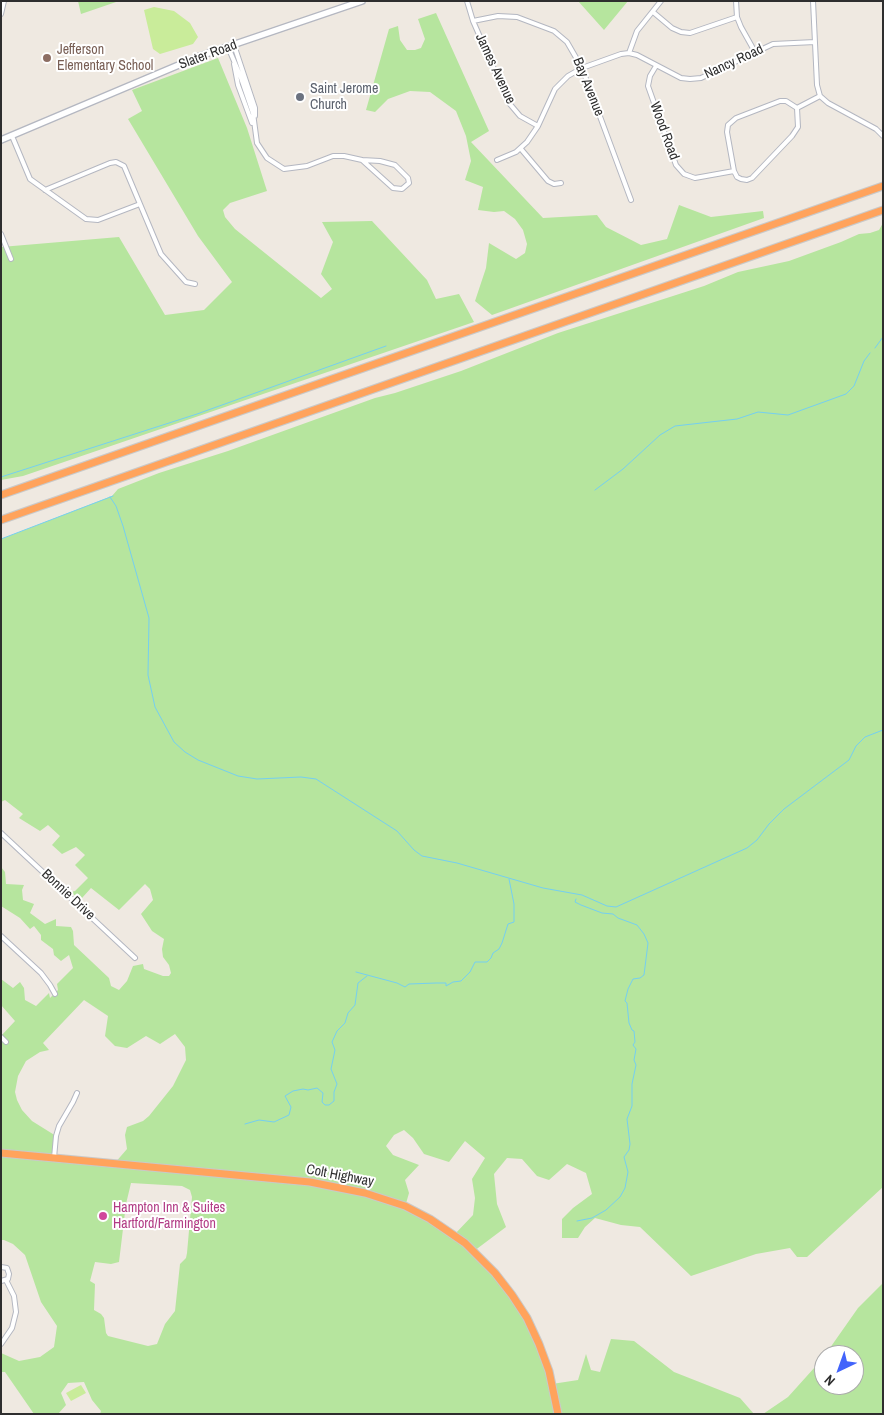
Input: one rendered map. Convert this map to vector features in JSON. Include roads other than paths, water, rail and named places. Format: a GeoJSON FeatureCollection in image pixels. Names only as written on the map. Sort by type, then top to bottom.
{"type":"FeatureCollection","features":[{"type":"Feature","properties":{"kind":"highway"},"geometry":{"type":"LineString","coordinates":[[1,495],[883,186]]}},
{"type":"Feature","properties":{"kind":"highway"},"geometry":{"type":"LineString","coordinates":[[1,520],[883,210]]}},
{"type":"Feature","properties":{"kind":"highway","name":"Colt Highway"},"geometry":{"type":"LineString","coordinates":[[1,1153],[324,1184],[378,1196],[418,1212],[465,1243],[495,1273],[512,1295],[527,1318],[542,1350],[558,1414]]}},
{"type":"Feature","properties":{"kind":"main road","name":"Slater Road"},"geometry":{"type":"LineString","coordinates":[[1,140],[200,56],[362,1]]}},
{"type":"Feature","properties":{"kind":"street"},"geometry":{"type":"LineString","coordinates":[[1,14],[4,1]]}},
{"type":"Feature","properties":{"kind":"street","name":"James Avenue"},"geometry":{"type":"LineString","coordinates":[[467,1],[473,21],[508,103],[520,116],[538,126]]}},
{"type":"Feature","properties":{"kind":"street"},"geometry":{"type":"LineString","coordinates":[[497,160],[521,149],[531,138],[560,83],[568,76],[582,68],[629,52],[637,31],[661,1]]}},
{"type":"Feature","properties":{"kind":"street"},"geometry":{"type":"LineString","coordinates":[[736,1],[737,17],[755,52]]}},
{"type":"Feature","properties":{"kind":"street"},"geometry":{"type":"LineString","coordinates":[[813,1],[817,85],[820,96],[828,103],[876,129],[883,136]]}},
{"type":"Feature","properties":{"kind":"street"},"geometry":{"type":"LineString","coordinates":[[653,12],[672,28],[690,33],[737,17]]}},
{"type":"Feature","properties":{"kind":"street","name":"Bay Avenue"},"geometry":{"type":"LineString","coordinates":[[473,21],[498,16],[517,17],[554,31],[567,42],[582,68],[631,200]]}},
{"type":"Feature","properties":{"kind":"street","name":"Nancy Road"},"geometry":{"type":"LineString","coordinates":[[629,52],[681,78],[701,78],[773,44],[815,42]]}},
{"type":"Feature","properties":{"kind":"street"},"geometry":{"type":"LineString","coordinates":[[231,46],[234,62],[253,113],[257,143],[267,158],[284,169],[307,166],[333,156],[380,161],[395,165],[408,178],[409,183],[402,189],[393,188],[362,160]]}},
{"type":"Feature","properties":{"kind":"street"},"geometry":{"type":"LineString","coordinates":[[231,46],[255,108],[254,128]]}},
{"type":"Feature","properties":{"kind":"street","name":"Wood Road"},"geometry":{"type":"LineString","coordinates":[[656,66],[650,76],[648,86],[676,164],[684,174],[695,178],[734,171]]}},
{"type":"Feature","properties":{"kind":"street"},"geometry":{"type":"LineString","coordinates":[[797,108],[820,96]]}},
{"type":"Feature","properties":{"kind":"street"},"geometry":{"type":"LineString","coordinates":[[780,101],[786,101],[797,108],[798,126],[795,132],[752,178],[747,180],[737,177],[734,171],[727,132],[728,125],[736,118],[780,101]]}},
{"type":"Feature","properties":{"kind":"street"},"geometry":{"type":"LineString","coordinates":[[12,136],[30,179],[86,219],[98,220],[140,204]]}},
{"type":"Feature","properties":{"kind":"street"},"geometry":{"type":"LineString","coordinates":[[521,149],[548,181],[554,184],[561,183]]}},
{"type":"Feature","properties":{"kind":"street"},"geometry":{"type":"LineString","coordinates":[[45,190],[116,162],[124,166],[162,254],[186,282],[194,284]]}},
{"type":"Feature","properties":{"kind":"street"},"geometry":{"type":"LineString","coordinates":[[1,234],[11,259]]}},
{"type":"Feature","properties":{"kind":"street","name":"Bonnie Drive"},"geometry":{"type":"LineString","coordinates":[[1,833],[135,958]]}},
{"type":"Feature","properties":{"kind":"street"},"geometry":{"type":"LineString","coordinates":[[1,936],[41,973],[54,994]]}},
{"type":"Feature","properties":{"kind":"street"},"geometry":{"type":"LineString","coordinates":[[1,1037],[6,1042]]}},
{"type":"Feature","properties":{"kind":"street"},"geometry":{"type":"LineString","coordinates":[[54,1158],[59,1126],[77,1093]]}},
{"type":"Feature","properties":{"kind":"street"},"geometry":{"type":"LineString","coordinates":[[1,1267],[7,1268],[9,1272],[9,1277],[4,1281],[14,1296],[16,1312],[12,1328],[1,1344]]}},
{"type":"Feature","properties":{"kind":"waterway"},"geometry":{"type":"LineString","coordinates":[[875,348],[883,337]]}},
{"type":"Feature","properties":{"kind":"waterway"},"geometry":{"type":"LineString","coordinates":[[1,477],[197,414],[386,346]]}},
{"type":"Feature","properties":{"kind":"waterway"},"geometry":{"type":"LineString","coordinates":[[595,490],[623,469],[660,435],[675,426],[737,419],[758,412],[788,415],[846,394],[854,386],[864,361],[870,353]]}},
{"type":"Feature","properties":{"kind":"waterway"},"geometry":{"type":"LineString","coordinates":[[1,539],[113,496]]}},
{"type":"Feature","properties":{"kind":"waterway"},"geometry":{"type":"LineString","coordinates":[[110,497],[116,506],[123,526],[149,618],[148,675],[155,707],[174,742],[198,760],[238,776],[257,779],[301,777],[316,779],[397,831],[422,856],[457,863],[543,888],[582,895],[607,906],[616,907],[747,848],[757,840],[784,809],[849,760],[856,746],[865,737],[883,730]]}},
{"type":"Feature","properties":{"kind":"waterway"},"geometry":{"type":"LineString","coordinates":[[356,972],[405,987],[409,984],[436,983],[446,983],[446,986],[453,982],[461,981],[470,972],[475,962],[487,962],[491,958],[493,953],[499,949],[508,924],[514,922],[514,904],[509,879]]}},
{"type":"Feature","properties":{"kind":"waterway"},"geometry":{"type":"LineString","coordinates":[[576,899],[575,902],[581,905],[602,913],[613,914],[618,918],[637,925],[648,943],[644,975],[633,979],[625,1001],[627,1003],[629,1023],[634,1031],[635,1042],[633,1045],[636,1049],[634,1060],[636,1065],[632,1084],[632,1106],[627,1119],[630,1144],[629,1150],[624,1157],[628,1172],[625,1188],[620,1197],[606,1210],[592,1218],[577,1221]]}},
{"type":"Feature","properties":{"kind":"waterway"},"geometry":{"type":"LineString","coordinates":[[245,1124],[259,1120],[274,1122],[289,1115],[291,1107],[285,1096],[293,1091],[317,1088],[323,1093],[322,1102],[325,1105],[329,1105],[334,1101],[334,1092],[337,1084],[331,1069],[335,1050],[332,1042],[337,1031],[345,1023],[348,1013],[355,1005],[358,983],[367,976]]}},
{"type":"Feature","properties":{"kind":"place","name":"Jefferson Elementary School"},"geometry":{"type":"Point","coordinates":[47,58]}},
{"type":"Feature","properties":{"kind":"place","name":"Saint Jerome Church"},"geometry":{"type":"Point","coordinates":[300,97]}},
{"type":"Feature","properties":{"kind":"place","name":"Hampton Inn & Suites Hartford/Farmington"},"geometry":{"type":"Point","coordinates":[103,1216]}}]}
